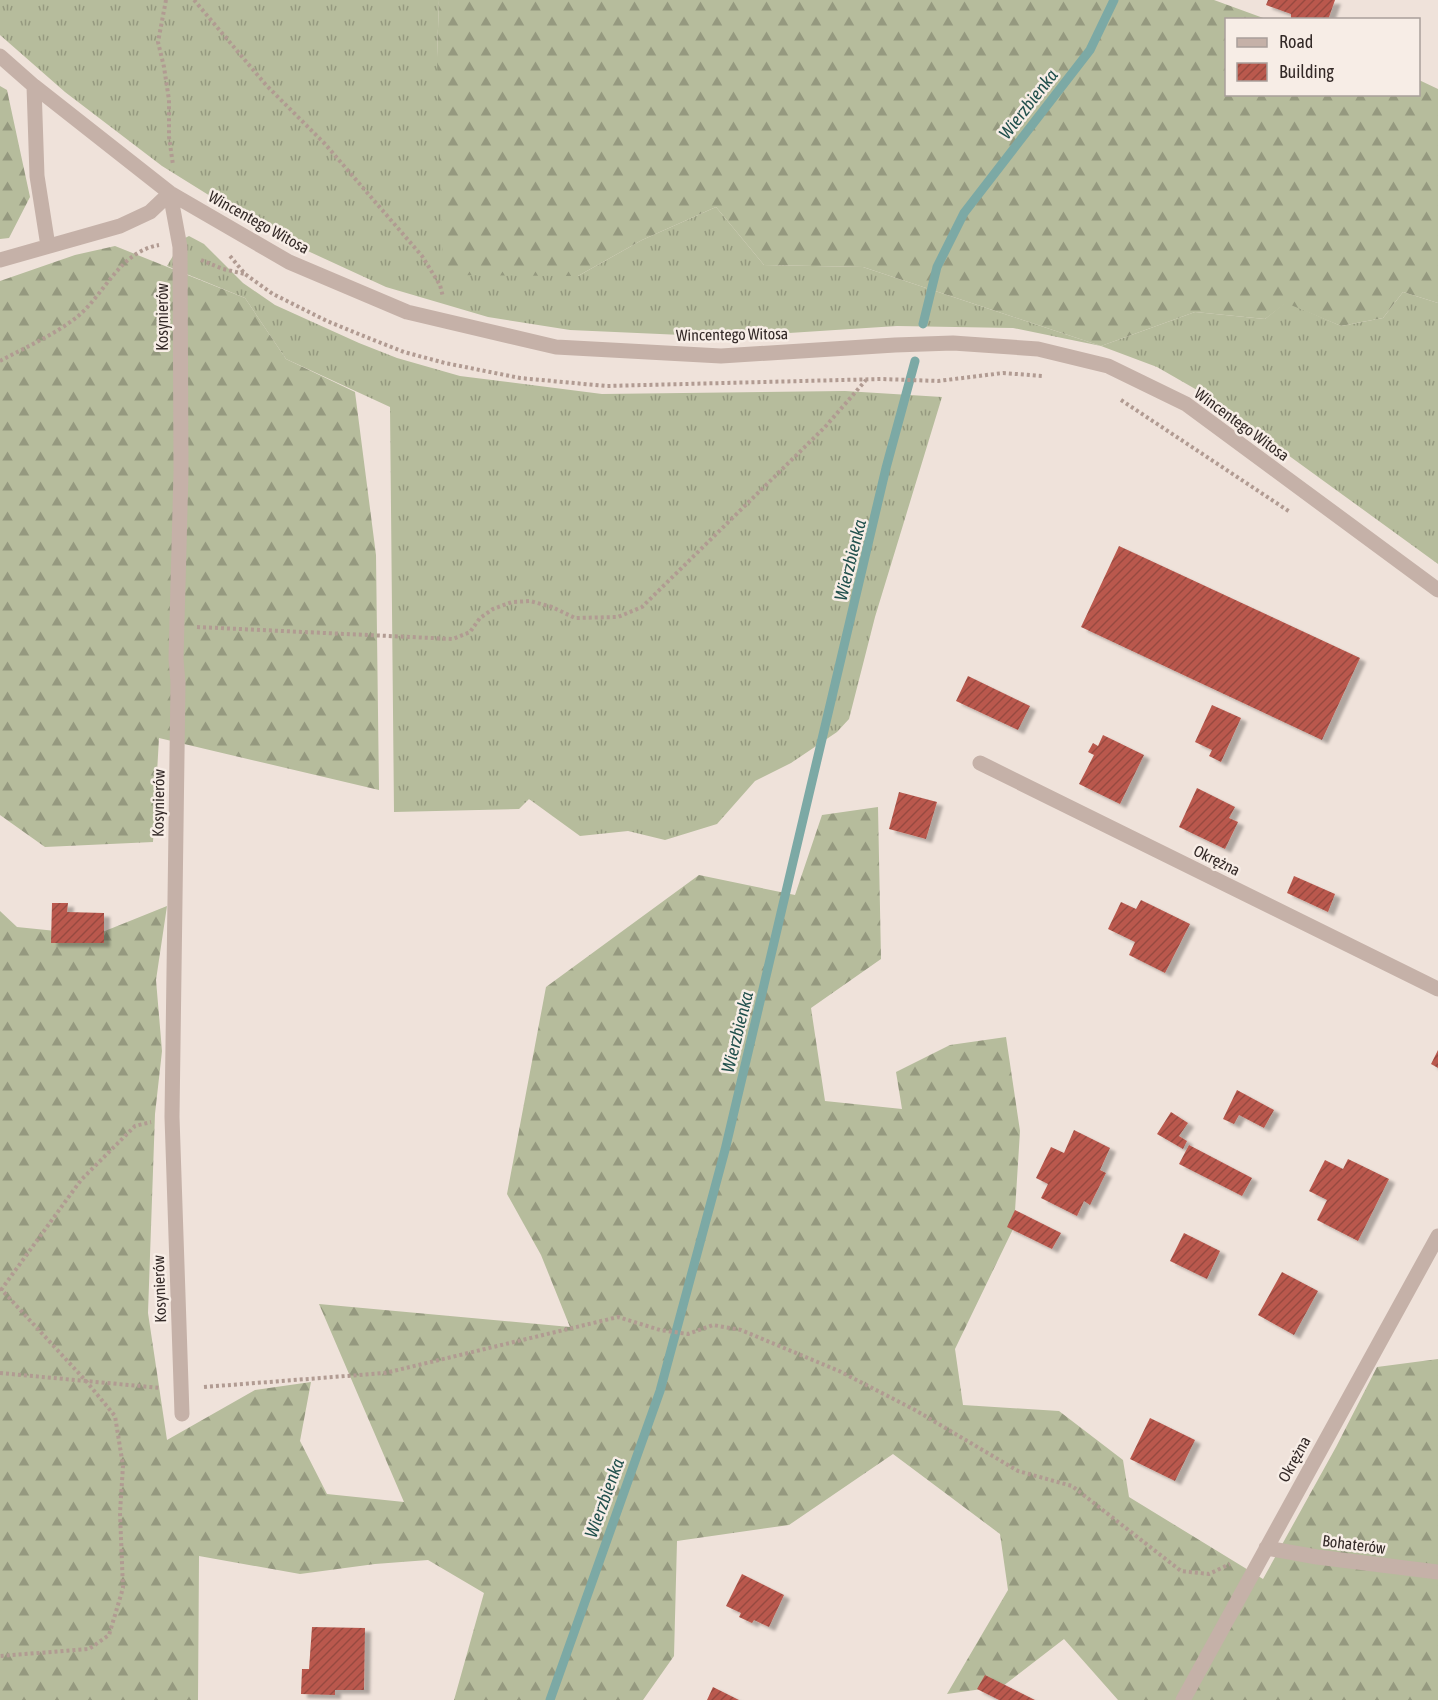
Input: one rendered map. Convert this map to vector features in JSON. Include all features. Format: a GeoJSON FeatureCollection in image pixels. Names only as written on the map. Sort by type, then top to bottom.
{"type":"FeatureCollection","features":[{"type":"Feature","properties":{"kind":"street","name":"Wincentego Witosa"},"geometry":{"type":"LineString","coordinates":[[0,56],[34,86],[174,195],[289,262],[408,312],[556,347],[721,356],[953,343],[1038,348],[1108,366],[1186,404],[1438,590]]}},
{"type":"Feature","properties":{"kind":"street"},"geometry":{"type":"LineString","coordinates":[[34,86],[37,176],[48,246]]}},
{"type":"Feature","properties":{"kind":"street"},"geometry":{"type":"LineString","coordinates":[[0,260],[120,226],[150,212],[174,195]]}},
{"type":"Feature","properties":{"kind":"street","name":"Kosynierów"},"geometry":{"type":"LineString","coordinates":[[174,195],[180,247],[181,472],[177,626],[172,1117],[182,1414]]}},
{"type":"Feature","properties":{"kind":"street","name":"Okrężna"},"geometry":{"type":"LineString","coordinates":[[980,763],[1438,989]]}},
{"type":"Feature","properties":{"kind":"street","name":"Okrężna"},"geometry":{"type":"LineString","coordinates":[[1182,1700],[1438,1236]]}},
{"type":"Feature","properties":{"kind":"street","name":"Bohaterów"},"geometry":{"type":"LineString","coordinates":[[1266,1548],[1317,1557],[1438,1572]]}},
{"type":"Feature","properties":{"kind":"path"},"geometry":{"type":"LineString","coordinates":[[166,0],[158,42],[169,100],[169,137],[174,195]]}},
{"type":"Feature","properties":{"kind":"path"},"geometry":{"type":"LineString","coordinates":[[194,0],[266,85],[325,144],[422,256],[440,285],[443,297],[443,321]]}},
{"type":"Feature","properties":{"kind":"path"},"geometry":{"type":"LineString","coordinates":[[0,361],[76,317],[132,256],[147,247],[158,245],[180,247],[207,263],[245,274]]}},
{"type":"Feature","properties":{"kind":"path"},"geometry":{"type":"LineString","coordinates":[[881,379],[938,381],[1003,373],[1047,376]]}},
{"type":"Feature","properties":{"kind":"path"},"geometry":{"type":"LineString","coordinates":[[177,626],[453,639],[470,632],[480,618],[493,609],[512,602],[530,601],[552,607],[575,618],[618,617],[642,607],[825,428],[866,380]]}},
{"type":"Feature","properties":{"kind":"path"},"geometry":{"type":"LineString","coordinates":[[1116,397],[1296,517]]}},
{"type":"Feature","properties":{"kind":"path"},"geometry":{"type":"LineString","coordinates":[[0,1656],[89,1649],[110,1635],[123,1588],[120,1513],[123,1466],[115,1416],[86,1381],[0,1290],[81,1180],[135,1126],[172,1117]]}},
{"type":"Feature","properties":{"kind":"path"},"geometry":{"type":"LineString","coordinates":[[0,1373],[180,1389],[385,1373],[618,1317],[660,1330],[688,1334],[713,1325],[741,1330],[839,1371],[878,1390],[1018,1471],[1072,1486],[1181,1571],[1209,1574],[1266,1548]]}},
{"type":"Feature","properties":{"kind":"green space"},"geometry":{"type":"Polygon","coordinates":[[[0,0],[439,0],[437,57],[578,276],[642,240],[716,207],[764,265],[863,267],[1101,346],[1013,328],[897,326],[727,337],[570,330],[488,317],[386,287],[273,235],[162,166],[65,92],[0,35],[0,0]]]}},
{"type":"Feature","properties":{"kind":"green space"},"geometry":{"type":"Polygon","coordinates":[[[439,0],[1214,0],[1263,18],[1225,18],[1225,96],[1420,96],[1420,80],[1438,89],[1438,303],[1403,292],[1383,318],[1341,326],[1286,303],[1265,319],[1195,312],[1101,346],[863,267],[764,265],[716,207],[642,240],[578,276],[443,275],[437,57],[439,0]]]}},
{"type":"Feature","properties":{"kind":"green space"},"geometry":{"type":"Polygon","coordinates":[[[0,86],[7,90],[30,197],[9,238],[0,239],[0,86]]]}},
{"type":"Feature","properties":{"kind":"green space"},"geometry":{"type":"Polygon","coordinates":[[[189,236],[204,244],[243,283],[275,305],[397,358],[460,376],[602,394],[845,391],[942,397],[875,617],[849,719],[837,732],[791,763],[755,781],[717,824],[665,840],[628,831],[580,836],[529,799],[519,809],[394,812],[390,407],[286,359],[245,298],[167,266],[183,239],[189,236]]]}},
{"type":"Feature","properties":{"kind":"green space"},"geometry":{"type":"Polygon","coordinates":[[[115,246],[245,298],[286,359],[355,392],[376,555],[379,790],[159,738],[153,842],[45,847],[0,815],[0,281],[75,255],[115,246]]]}},
{"type":"Feature","properties":{"kind":"green space"},"geometry":{"type":"Polygon","coordinates":[[[1403,292],[1438,303],[1438,564],[1204,394],[1157,367],[1101,346],[1195,312],[1265,319],[1286,302],[1341,326],[1383,318],[1403,292]]]}},
{"type":"Feature","properties":{"kind":"green space"},"geometry":{"type":"Polygon","coordinates":[[[878,807],[881,959],[811,1008],[825,1101],[902,1109],[896,1072],[950,1045],[1006,1037],[1020,1131],[1014,1227],[955,1349],[963,1405],[1059,1411],[1123,1460],[1129,1497],[1263,1579],[1377,1367],[1438,1359],[1438,1700],[1118,1700],[1064,1639],[1003,1686],[947,1694],[1008,1590],[1000,1534],[893,1454],[789,1525],[677,1541],[674,1656],[643,1700],[454,1700],[484,1593],[428,1560],[300,1574],[199,1556],[198,1700],[0,1700],[0,911],[17,927],[95,935],[167,906],[156,980],[162,1051],[155,1114],[148,1313],[167,1440],[255,1390],[311,1382],[300,1441],[327,1494],[404,1502],[319,1304],[570,1327],[541,1255],[507,1194],[546,987],[699,875],[795,895],[822,815],[878,807]]]}},
{"type":"Feature","properties":{"kind":"building"},"geometry":{"type":"Polygon","coordinates":[[[1268,0],[1335,0],[1329,18],[1291,18],[1291,14],[1266,5],[1268,0]]]}},
{"type":"Feature","properties":{"kind":"building"},"geometry":{"type":"Polygon","coordinates":[[[1119,546],[1360,658],[1322,740],[1081,627],[1119,546]]]}},
{"type":"Feature","properties":{"kind":"building"},"geometry":{"type":"Polygon","coordinates":[[[968,676],[1030,706],[1018,730],[956,701],[968,676]]]}},
{"type":"Feature","properties":{"kind":"building"},"geometry":{"type":"Polygon","coordinates":[[[1212,705],[1241,718],[1221,762],[1209,756],[1212,750],[1195,742],[1212,705]]]}},
{"type":"Feature","properties":{"kind":"building"},"geometry":{"type":"Polygon","coordinates":[[[1103,735],[1144,755],[1120,804],[1079,784],[1094,755],[1088,752],[1093,743],[1098,746],[1103,735]]]}},
{"type":"Feature","properties":{"kind":"building"},"geometry":{"type":"Polygon","coordinates":[[[1197,788],[1235,807],[1229,818],[1238,822],[1225,849],[1179,827],[1197,788]]]}},
{"type":"Feature","properties":{"kind":"building"},"geometry":{"type":"Polygon","coordinates":[[[899,792],[937,802],[926,839],[889,829],[899,792]]]}},
{"type":"Feature","properties":{"kind":"building"},"geometry":{"type":"Polygon","coordinates":[[[1294,876],[1335,894],[1328,912],[1287,893],[1294,876]]]}},
{"type":"Feature","properties":{"kind":"building"},"geometry":{"type":"Polygon","coordinates":[[[1141,900],[1190,924],[1165,973],[1129,955],[1135,942],[1108,929],[1121,902],[1136,909],[1141,900]]]}},
{"type":"Feature","properties":{"kind":"building"},"geometry":{"type":"Polygon","coordinates":[[[52,903],[68,903],[67,912],[104,913],[104,943],[51,943],[52,903]]]}},
{"type":"Feature","properties":{"kind":"building"},"geometry":{"type":"Polygon","coordinates":[[[1438,1050],[1438,1068],[1431,1064],[1438,1050]]]}},
{"type":"Feature","properties":{"kind":"building"},"geometry":{"type":"Polygon","coordinates":[[[1237,1090],[1274,1110],[1264,1128],[1239,1115],[1234,1124],[1223,1119],[1237,1090]]]}},
{"type":"Feature","properties":{"kind":"building"},"geometry":{"type":"Polygon","coordinates":[[[1171,1112],[1188,1123],[1179,1136],[1187,1141],[1183,1149],[1157,1134],[1171,1112]]]}},
{"type":"Feature","properties":{"kind":"building"},"geometry":{"type":"Polygon","coordinates":[[[1074,1130],[1110,1148],[1100,1170],[1106,1173],[1090,1205],[1084,1201],[1077,1216],[1041,1198],[1048,1184],[1036,1178],[1051,1147],[1064,1153],[1074,1130]]]}},
{"type":"Feature","properties":{"kind":"building"},"geometry":{"type":"Polygon","coordinates":[[[1189,1145],[1252,1178],[1242,1196],[1179,1164],[1189,1145]]]}},
{"type":"Feature","properties":{"kind":"building"},"geometry":{"type":"Polygon","coordinates":[[[1348,1159],[1389,1179],[1358,1241],[1317,1220],[1327,1200],[1309,1191],[1325,1160],[1343,1169],[1348,1159]]]}},
{"type":"Feature","properties":{"kind":"building"},"geometry":{"type":"Polygon","coordinates":[[[1015,1210],[1061,1233],[1052,1249],[1007,1227],[1015,1210]]]}},
{"type":"Feature","properties":{"kind":"building"},"geometry":{"type":"Polygon","coordinates":[[[1184,1233],[1220,1251],[1207,1279],[1170,1261],[1184,1233]]]}},
{"type":"Feature","properties":{"kind":"building"},"geometry":{"type":"Polygon","coordinates":[[[1282,1272],[1318,1291],[1294,1335],[1258,1315],[1282,1272]]]}},
{"type":"Feature","properties":{"kind":"building"},"geometry":{"type":"Polygon","coordinates":[[[1150,1418],[1195,1440],[1175,1481],[1130,1459],[1150,1418]]]}},
{"type":"Feature","properties":{"kind":"building"},"geometry":{"type":"Polygon","coordinates":[[[742,1574],[784,1595],[769,1627],[754,1620],[752,1623],[739,1617],[741,1613],[726,1606],[742,1574]]]}},
{"type":"Feature","properties":{"kind":"building"},"geometry":{"type":"Polygon","coordinates":[[[312,1627],[365,1628],[364,1690],[335,1690],[335,1695],[301,1694],[302,1669],[309,1669],[312,1627]]]}},
{"type":"Feature","properties":{"kind":"building"},"geometry":{"type":"Polygon","coordinates":[[[985,1675],[1035,1700],[999,1700],[977,1689],[985,1675]]]}},
{"type":"Feature","properties":{"kind":"building"},"geometry":{"type":"Polygon","coordinates":[[[713,1687],[739,1700],[707,1700],[713,1687]]]}},
{"type":"Feature","properties":{"kind":"waterway","name":"Wierzbienka"},"geometry":{"type":"LineString","coordinates":[[923,324],[937,267],[964,213],[1090,50],[1114,0]]}},
{"type":"Feature","properties":{"kind":"waterway","name":"Wierzbienka"},"geometry":{"type":"LineString","coordinates":[[550,1700],[660,1391],[725,1150],[886,468],[915,361]]}}]}
